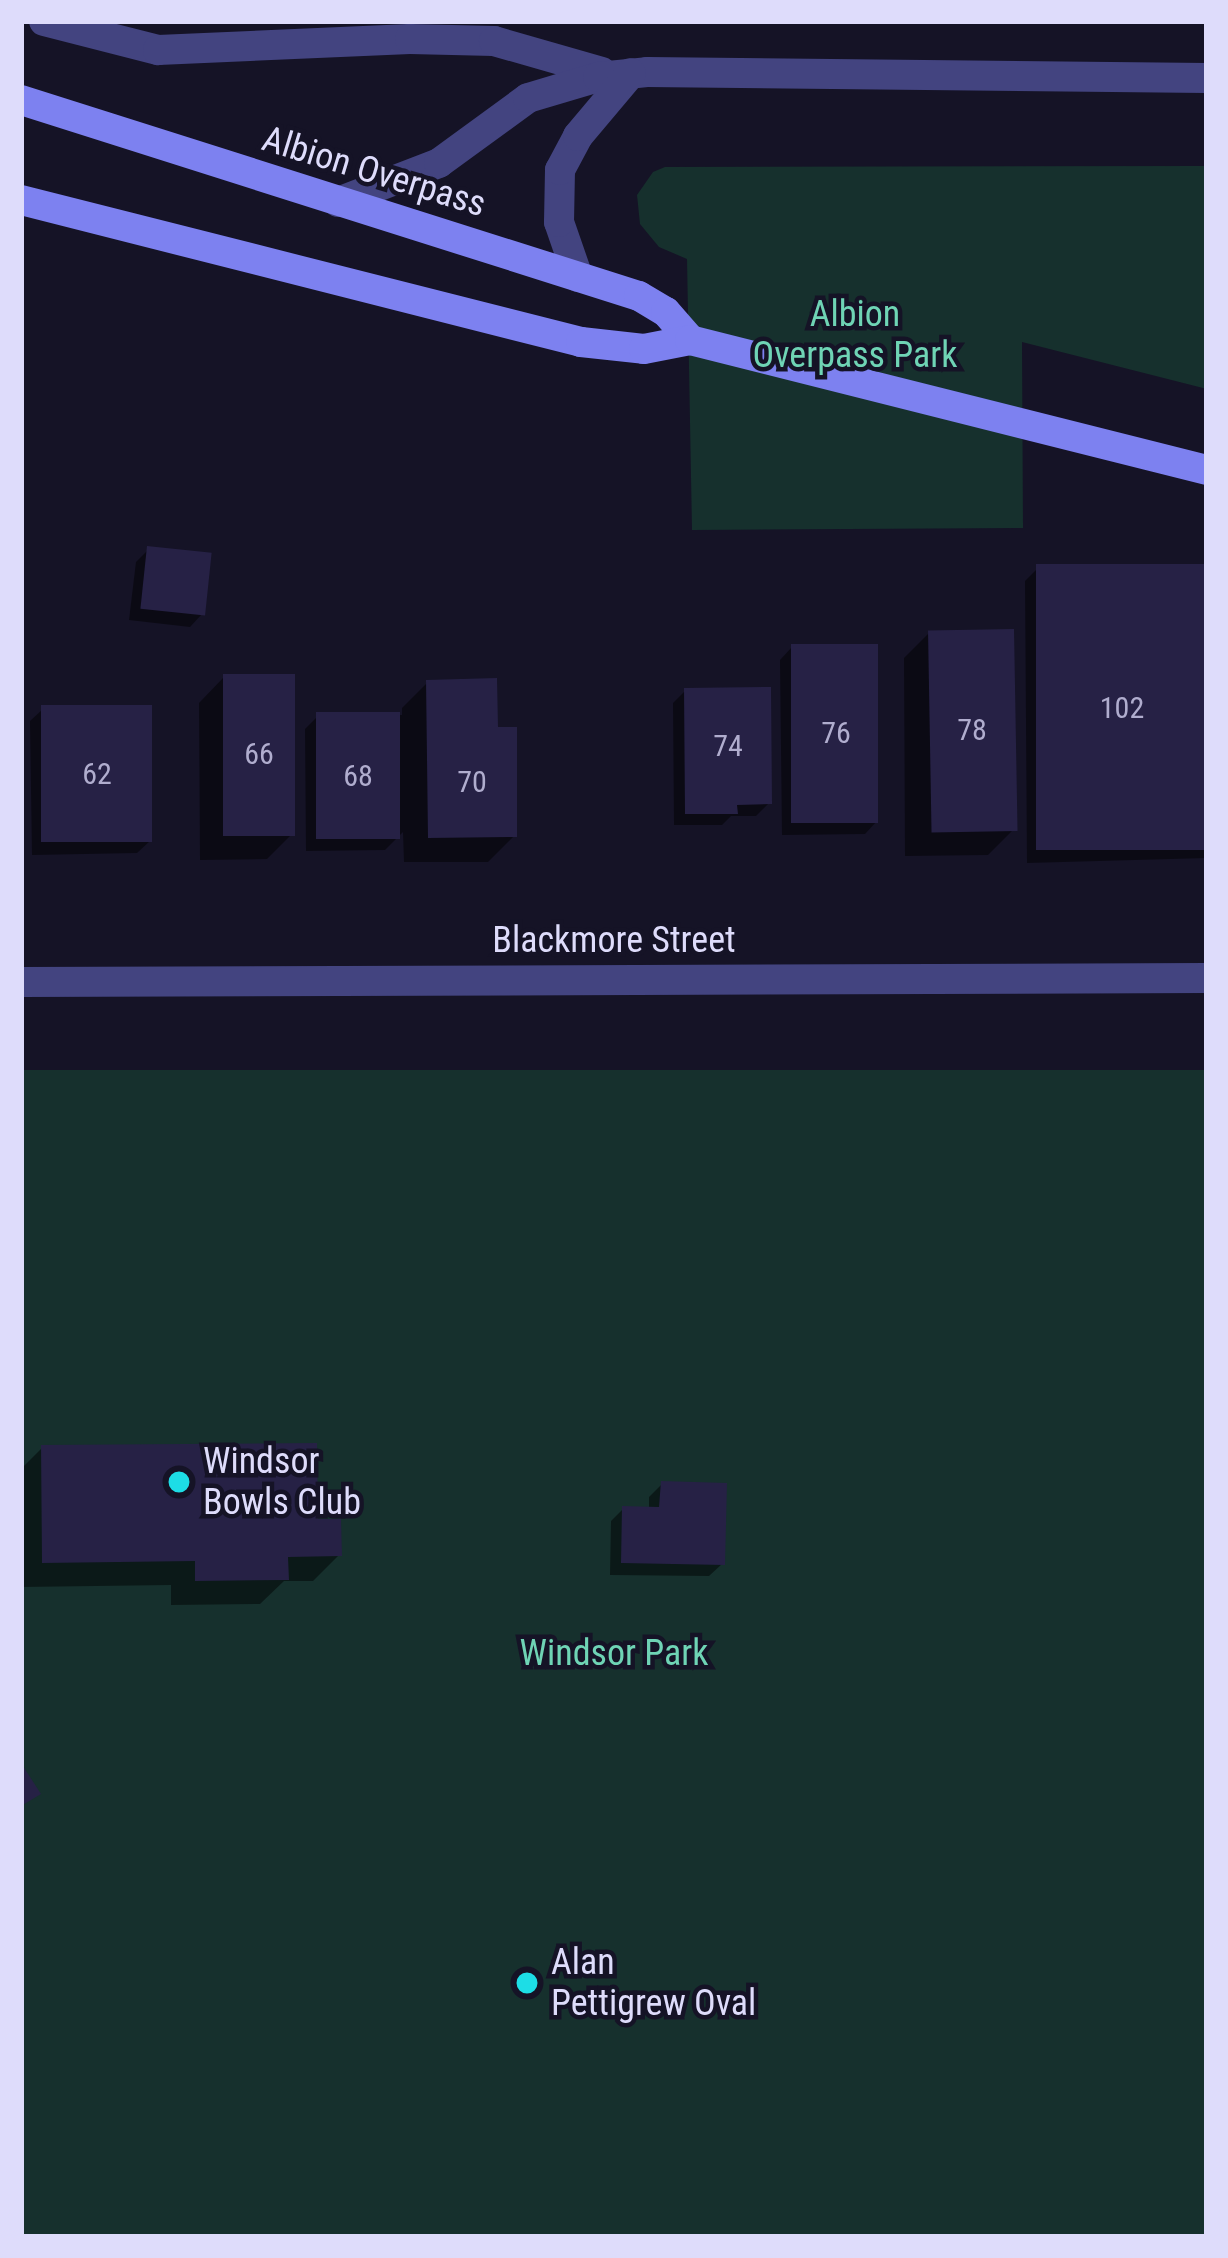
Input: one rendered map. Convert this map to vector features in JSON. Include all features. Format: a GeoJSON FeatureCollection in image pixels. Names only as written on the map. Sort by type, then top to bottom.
{"type":"FeatureCollection","features":[{"type":"Feature","properties":{"kind":"main road","name":"Albion Overpass"},"geometry":{"type":"LineString","coordinates":[[21,100],[651,302],[690,340]]}},
{"type":"Feature","properties":{"kind":"main road","name":"Albion Overpass"},"geometry":{"type":"LineString","coordinates":[[21,200],[581,342],[644,350],[690,340],[1207,470]]}},
{"type":"Feature","properties":{"kind":"street"},"geometry":{"type":"LineString","coordinates":[[44,21],[158,50],[410,39],[494,41],[573,66],[632,73],[1207,78]]}},
{"type":"Feature","properties":{"kind":"street"},"geometry":{"type":"LineString","coordinates":[[338,202],[439,163],[528,98],[572,82],[632,73]]}},
{"type":"Feature","properties":{"kind":"street"},"geometry":{"type":"LineString","coordinates":[[578,277],[559,222],[560,170],[578,136],[632,73]]}},
{"type":"Feature","properties":{"kind":"street","name":"Blackmore Street"},"geometry":{"type":"LineString","coordinates":[[21,982],[1207,978]]}},
{"type":"Feature","properties":{"kind":"green space","name":"Albion Overpass Park"},"geometry":{"type":"Polygon","coordinates":[[[1207,166],[1207,389],[1022,342],[1023,528],[692,530],[687,259],[659,247],[640,224],[637,195],[653,172],[665,167],[1207,166]]]}},
{"type":"Feature","properties":{"kind":"green space","name":"Windsor Park"},"geometry":{"type":"Polygon","coordinates":[[[21,1070],[1207,1070],[1207,2237],[21,2237],[21,1070]]]}},
{"type":"Feature","properties":{"kind":"building"},"geometry":{"type":"Polygon","coordinates":[[[147,546],[212,553],[205,615],[140,609],[147,546]]]}},
{"type":"Feature","properties":{"kind":"building"},"geometry":{"type":"Polygon","coordinates":[[[1036,564],[1207,564],[1207,850],[1036,850],[1036,564]]]}},
{"type":"Feature","properties":{"kind":"building"},"geometry":{"type":"Polygon","coordinates":[[[1014,629],[1018,831],[932,832],[928,631],[1014,629]]]}},
{"type":"Feature","properties":{"kind":"building"},"geometry":{"type":"Polygon","coordinates":[[[791,644],[878,644],[878,823],[791,823],[791,644]]]}},
{"type":"Feature","properties":{"kind":"building"},"geometry":{"type":"Polygon","coordinates":[[[223,674],[295,674],[295,836],[223,836],[223,674]]]}},
{"type":"Feature","properties":{"kind":"building"},"geometry":{"type":"Polygon","coordinates":[[[497,678],[498,727],[517,727],[517,837],[428,838],[426,680],[497,678]]]}},
{"type":"Feature","properties":{"kind":"building"},"geometry":{"type":"Polygon","coordinates":[[[771,687],[772,804],[737,805],[738,814],[685,814],[684,688],[771,687]]]}},
{"type":"Feature","properties":{"kind":"building"},"geometry":{"type":"Polygon","coordinates":[[[41,705],[152,705],[152,842],[41,842],[41,705]]]}},
{"type":"Feature","properties":{"kind":"building"},"geometry":{"type":"Polygon","coordinates":[[[316,712],[400,712],[400,839],[316,839],[316,712]]]}},
{"type":"Feature","properties":{"kind":"building","name":"Windsor Bowls Club"},"geometry":{"type":"Polygon","coordinates":[[[317,1443],[318,1519],[341,1519],[342,1556],[288,1557],[289,1580],[195,1581],[195,1561],[42,1563],[41,1445],[317,1443]]]}},
{"type":"Feature","properties":{"kind":"building"},"geometry":{"type":"Polygon","coordinates":[[[661,1481],[727,1483],[725,1565],[621,1563],[622,1506],[659,1507],[661,1481]]]}},
{"type":"Feature","properties":{"kind":"building"},"geometry":{"type":"Polygon","coordinates":[[[21,1763],[41,1794],[21,1806],[21,1763]]]}},
{"type":"Feature","properties":{"kind":"place","name":"Windsor Bowls Club"},"geometry":{"type":"Point","coordinates":[179,1482]}},
{"type":"Feature","properties":{"kind":"place","name":"Alan Pettigrew Oval"},"geometry":{"type":"Point","coordinates":[527,1983]}}]}
